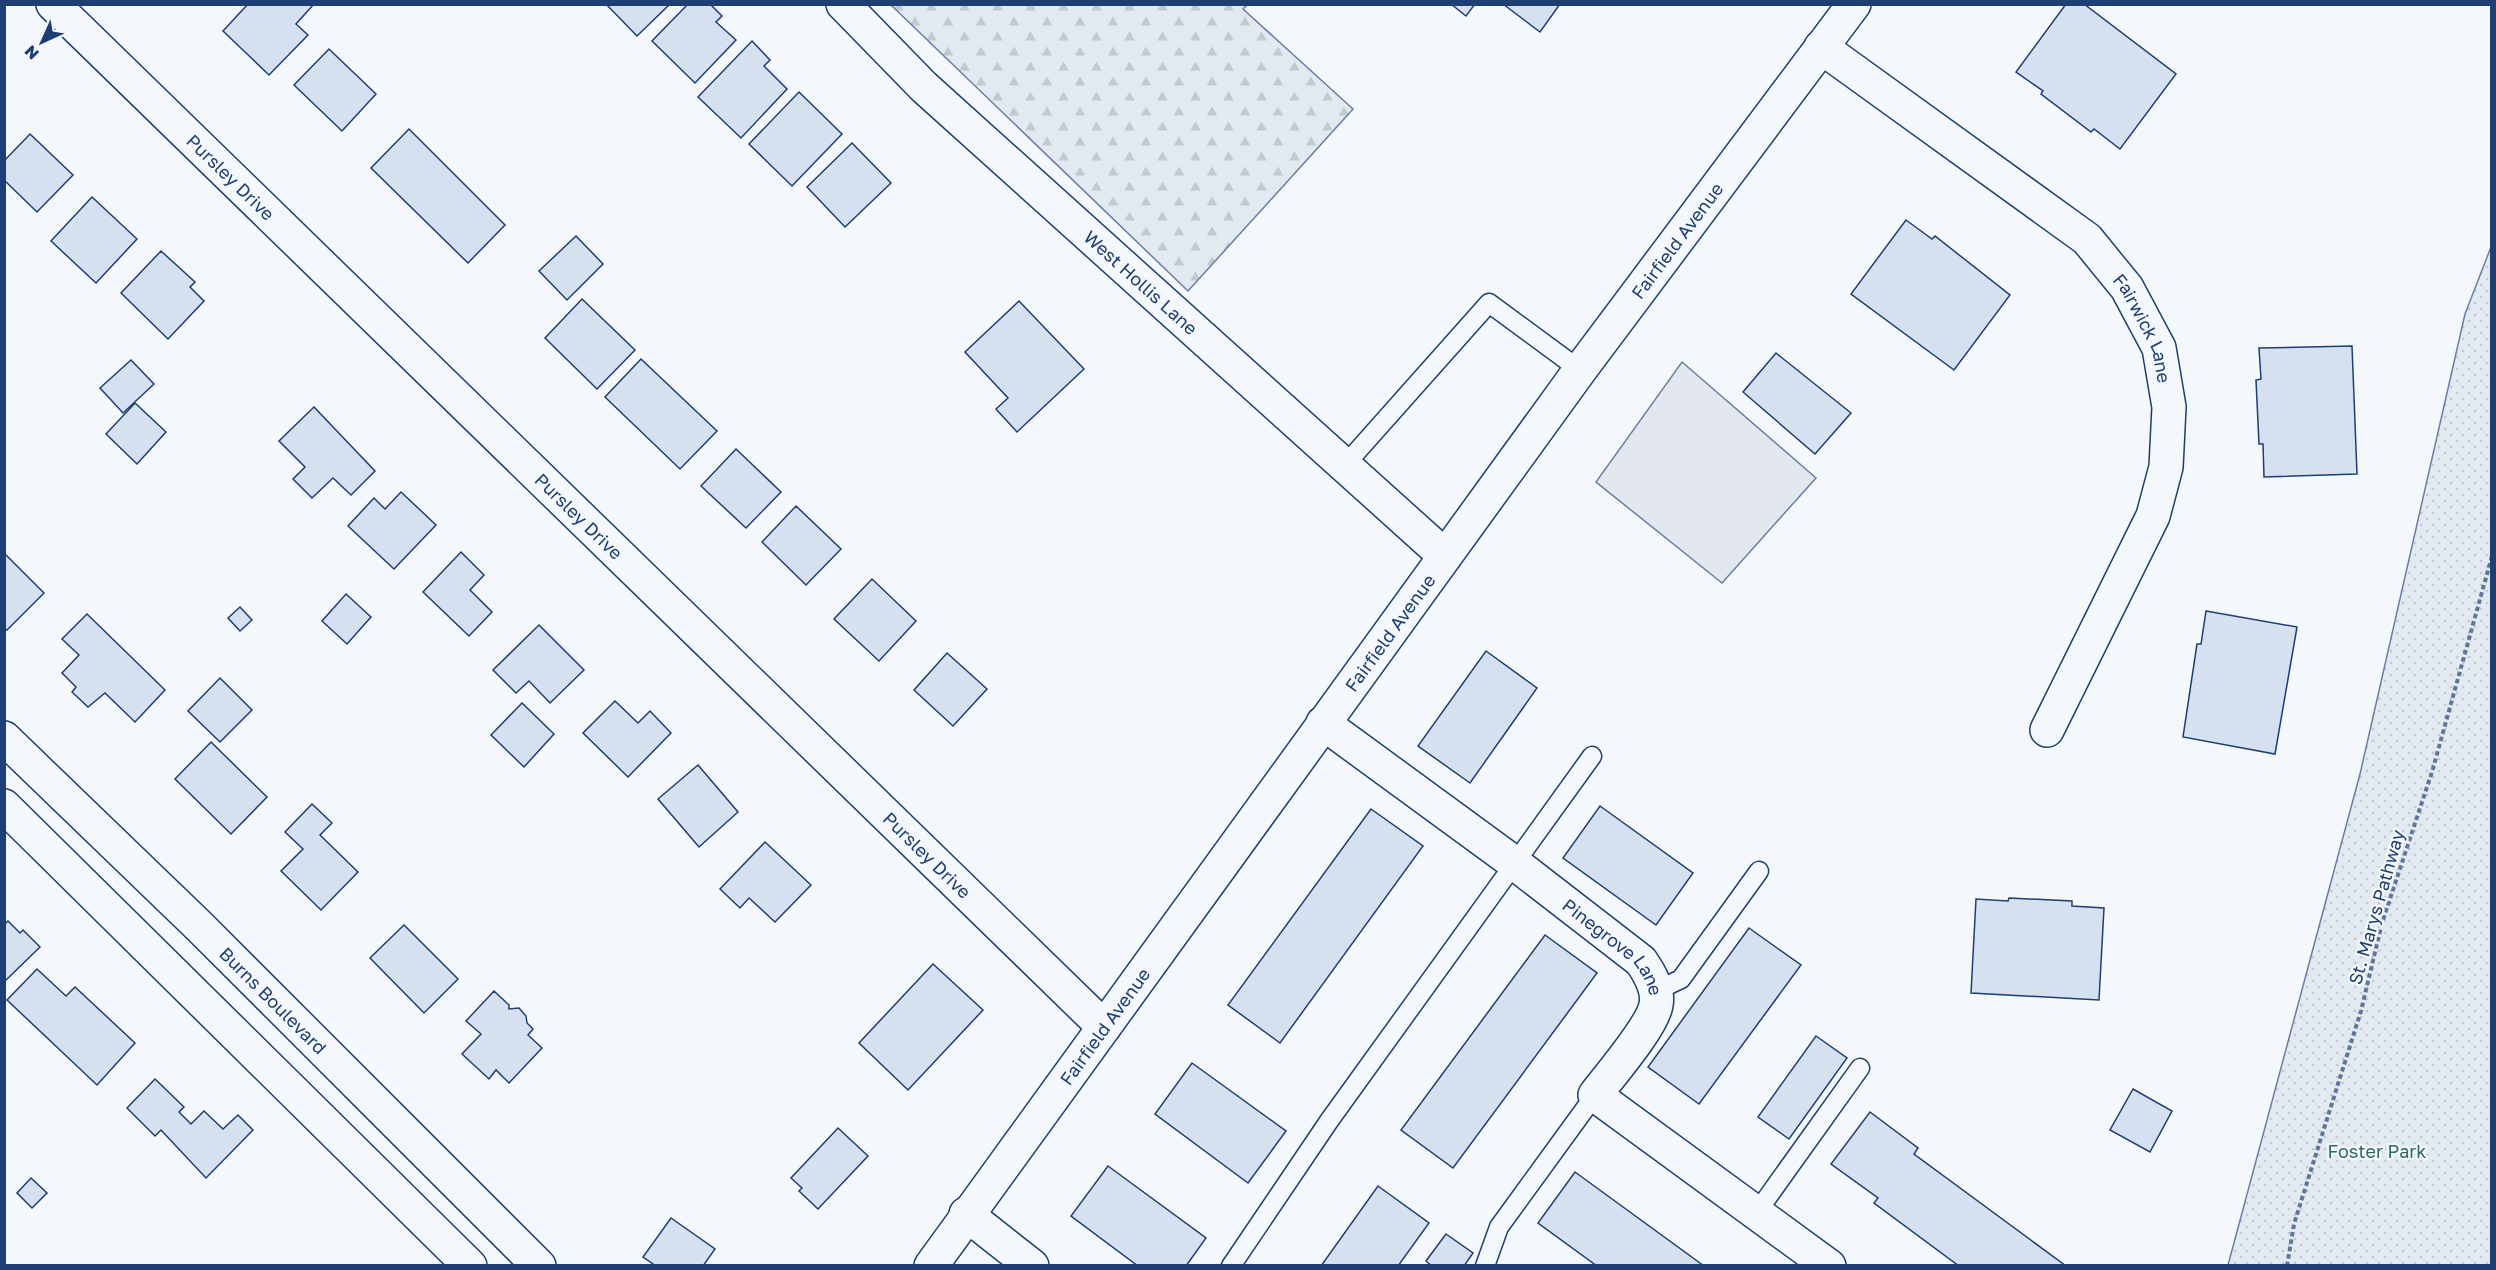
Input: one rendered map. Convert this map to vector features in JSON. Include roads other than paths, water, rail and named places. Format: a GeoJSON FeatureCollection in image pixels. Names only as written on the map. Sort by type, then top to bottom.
{"type":"FeatureCollection","features":[{"type":"Feature","properties":{"kind":"street","name":"Pursley Drive"},"geometry":{"type":"LineString","coordinates":[[52,4],[1104,1027]]}},
{"type":"Feature","properties":{"kind":"street","name":"West Hollis Lane"},"geometry":{"type":"LineString","coordinates":[[843,4],[924,87],[1445,556]]}},
{"type":"Feature","properties":{"kind":"street","name":"Fairfield Avenue"},"geometry":{"type":"LineString","coordinates":[[931,1266],[966,1214],[1580,370],[1854,4]]}},
{"type":"Feature","properties":{"kind":"street","name":"Fairwick Lane"},"geometry":{"type":"LineString","coordinates":[[1821,47],[2087,239],[2127,288],[2159,348],[2169,407],[2166,467],[2153,516],[2047,730]]}},
{"type":"Feature","properties":{"kind":"street","name":"Pinegrove Lane"},"geometry":{"type":"LineString","coordinates":[[1323,723],[1514,862],[1641,961],[1650,973],[1656,991],[1652,1017],[1595,1095]]}},
{"type":"Feature","properties":{"kind":"street","name":"Burns Boulevard"},"geometry":{"type":"LineString","coordinates":[[4,738],[208,936],[539,1266]]}},
{"type":"Feature","properties":{"kind":"street"},"geometry":{"type":"LineString","coordinates":[[4,807],[470,1266]]}},
{"type":"Feature","properties":{"kind":"street"},"geometry":{"type":"LineString","coordinates":[[1595,1095],[1829,1266]]}},
{"type":"Feature","properties":{"kind":"street"},"geometry":{"type":"LineString","coordinates":[[966,1214],[1032,1266]]}},
{"type":"Feature","properties":{"kind":"lane"},"geometry":{"type":"LineString","coordinates":[[1344,466],[1489,303],[1580,370]]}},
{"type":"Feature","properties":{"kind":"lane"},"geometry":{"type":"LineString","coordinates":[[1231,1266],[1329,1121],[1592,756]]}},
{"type":"Feature","properties":{"kind":"lane"},"geometry":{"type":"LineString","coordinates":[[1656,991],[1681,979],[1759,871]]}},
{"type":"Feature","properties":{"kind":"lane"},"geometry":{"type":"LineString","coordinates":[[1757,1212],[1860,1068]]}},
{"type":"Feature","properties":{"kind":"lane"},"geometry":{"type":"LineString","coordinates":[[1485,1266],[1499,1227],[1595,1095]]}},
{"type":"Feature","properties":{"kind":"park label","name":"Foster Park"},"geometry":{"type":"Point","coordinates":[2377,1151]}}]}
